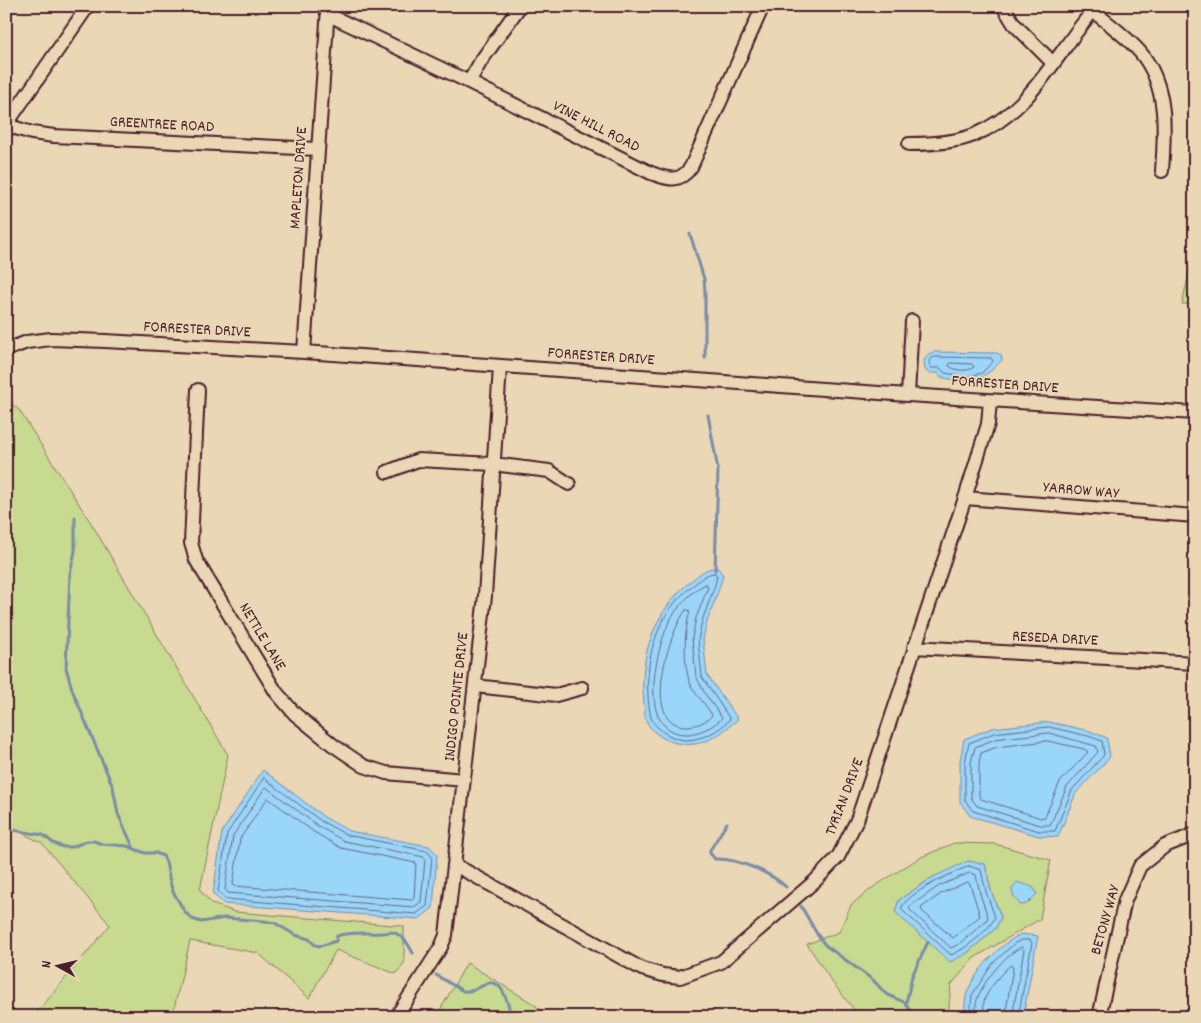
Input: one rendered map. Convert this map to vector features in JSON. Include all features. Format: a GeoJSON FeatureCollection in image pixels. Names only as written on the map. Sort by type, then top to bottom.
{"type":"FeatureCollection","features":[{"type":"Feature","properties":{"kind":"street"},"geometry":{"type":"LineString","coordinates":[[6,125],[88,6]]}},
{"type":"Feature","properties":{"kind":"street"},"geometry":{"type":"LineString","coordinates":[[469,82],[481,61],[520,6]]}},
{"type":"Feature","properties":{"kind":"street","name":"VINE HILL ROAD"},"geometry":{"type":"LineString","coordinates":[[328,10],[651,173],[677,179],[686,174],[691,167],[763,6]]}},
{"type":"Feature","properties":{"kind":"street"},"geometry":{"type":"LineString","coordinates":[[1003,6],[1014,24],[1054,63]]}},
{"type":"Feature","properties":{"kind":"street"},"geometry":{"type":"LineString","coordinates":[[909,144],[950,141],[973,135],[1001,120],[1020,105],[1095,9],[1140,53],[1152,71],[1160,91],[1164,114],[1162,171]]}},
{"type":"Feature","properties":{"kind":"street","name":"MAPLETON DRIVE"},"geometry":{"type":"LineString","coordinates":[[304,352],[328,10]]}},
{"type":"Feature","properties":{"kind":"street","name":"GREENTREE ROAD"},"geometry":{"type":"LineString","coordinates":[[6,125],[32,133],[54,136],[317,149]]}},
{"type":"Feature","properties":{"kind":"street"},"geometry":{"type":"LineString","coordinates":[[908,396],[912,321]]}},
{"type":"Feature","properties":{"kind":"street","name":"FORRESTER DRIVE"},"geometry":{"type":"LineString","coordinates":[[6,350],[27,342],[51,339],[304,352],[908,396],[1195,414]]}},
{"type":"Feature","properties":{"kind":"street","name":"INDIGO POINTE DRIVE"},"geometry":{"type":"LineString","coordinates":[[396,1017],[441,947],[446,935],[485,596],[500,367]]}},
{"type":"Feature","properties":{"kind":"street","name":"NETTLE LANE"},"geometry":{"type":"LineString","coordinates":[[198,390],[191,543],[196,560],[276,692],[295,714],[364,766],[386,773],[464,780]]}},
{"type":"Feature","properties":{"kind":"street","name":"TYRIAN DRIVE"},"geometry":{"type":"LineString","coordinates":[[455,864],[642,969],[663,975],[680,977],[721,962],[815,881],[838,857],[857,820],[965,498],[988,424],[990,401]]}},
{"type":"Feature","properties":{"kind":"street"},"geometry":{"type":"LineString","coordinates":[[387,472],[418,460],[493,464],[549,472],[569,484]]}},
{"type":"Feature","properties":{"kind":"street","name":"YARROW WAY"},"geometry":{"type":"LineString","coordinates":[[965,498],[1195,516]]}},
{"type":"Feature","properties":{"kind":"street","name":"RESEDA DRIVE"},"geometry":{"type":"LineString","coordinates":[[914,647],[1195,663]]}},
{"type":"Feature","properties":{"kind":"street"},"geometry":{"type":"LineString","coordinates":[[475,686],[556,695],[582,688]]}},
{"type":"Feature","properties":{"kind":"street","name":"BETONY WAY"},"geometry":{"type":"LineString","coordinates":[[1098,1017],[1125,900],[1140,866],[1165,846],[1195,834]]}},
{"type":"Feature","properties":{"kind":"green space"},"geometry":{"type":"Polygon","coordinates":[[[1195,247],[1195,304],[1182,304],[1195,247]]]}},
{"type":"Feature","properties":{"kind":"green space"},"geometry":{"type":"Polygon","coordinates":[[[6,401],[19,410],[91,523],[228,755],[200,890],[212,904],[235,912],[404,926],[404,963],[396,974],[336,950],[309,998],[258,953],[190,941],[172,1017],[33,1017],[110,925],[42,843],[6,825],[6,401]]]}},
{"type":"Feature","properties":{"kind":"green space"},"geometry":{"type":"Polygon","coordinates":[[[954,843],[995,844],[1051,860],[1040,919],[974,958],[951,985],[948,1017],[860,1017],[832,982],[807,944],[839,932],[851,905],[875,886],[919,858],[954,843]],[[985,864],[933,877],[899,900],[895,912],[966,954],[996,928],[1001,917],[991,891],[985,864]]]}},
{"type":"Feature","properties":{"kind":"green space"},"geometry":{"type":"Polygon","coordinates":[[[467,963],[532,1003],[550,1017],[436,1017],[467,963]]]}},
{"type":"Feature","properties":{"kind":"water"},"geometry":{"type":"Polygon","coordinates":[[[934,352],[997,353],[1001,355],[1002,360],[988,373],[975,380],[960,381],[941,377],[938,373],[929,373],[925,370],[924,361],[928,354],[934,352]]]}},
{"type":"Feature","properties":{"kind":"water"},"geometry":{"type":"Polygon","coordinates":[[[717,567],[723,575],[703,639],[707,675],[738,719],[722,732],[706,741],[680,744],[660,736],[651,728],[646,720],[643,686],[647,652],[659,620],[678,592],[703,572],[717,567]]]}},
{"type":"Feature","properties":{"kind":"water"},"geometry":{"type":"Polygon","coordinates":[[[1049,722],[1090,731],[1107,738],[1110,757],[1076,793],[1058,837],[1039,836],[970,816],[960,802],[960,761],[964,739],[992,728],[1049,722]]]}},
{"type":"Feature","properties":{"kind":"water"},"geometry":{"type":"Polygon","coordinates":[[[263,770],[324,817],[349,831],[429,846],[437,854],[433,908],[419,919],[224,904],[213,894],[222,832],[263,770]]]}},
{"type":"Feature","properties":{"kind":"water"},"geometry":{"type":"Polygon","coordinates":[[[968,861],[985,864],[991,891],[1001,917],[996,928],[966,954],[950,962],[895,912],[899,900],[933,877],[968,861]]]}},
{"type":"Feature","properties":{"kind":"water"},"geometry":{"type":"Polygon","coordinates":[[[1017,882],[1033,887],[1037,894],[1027,904],[1020,905],[1013,895],[1012,889],[1017,882]]]}},
{"type":"Feature","properties":{"kind":"water"},"geometry":{"type":"Polygon","coordinates":[[[1021,934],[1038,936],[1023,1017],[965,1017],[966,996],[982,967],[1005,944],[1021,934]]]}},
{"type":"Feature","properties":{"kind":"waterway"},"geometry":{"type":"LineString","coordinates":[[690,234],[704,279],[705,358]]}},
{"type":"Feature","properties":{"kind":"waterway"},"geometry":{"type":"LineString","coordinates":[[708,415],[718,470],[715,570]]}},
{"type":"Feature","properties":{"kind":"waterway"},"geometry":{"type":"LineString","coordinates":[[75,517],[75,551],[70,574],[66,668],[73,692],[113,787],[118,814],[134,849]]}},
{"type":"Feature","properties":{"kind":"waterway"},"geometry":{"type":"LineString","coordinates":[[727,823],[710,850],[715,859],[742,863],[762,871],[786,887]]}},
{"type":"Feature","properties":{"kind":"waterway"},"geometry":{"type":"LineString","coordinates":[[6,829],[43,835],[53,843],[63,847],[72,847],[87,841],[94,841],[102,844],[127,846],[145,853],[156,853],[163,856],[173,892],[185,912],[192,919],[201,922],[225,918],[275,923],[295,935],[309,939],[315,945],[320,946],[336,941],[337,936],[343,934],[393,932],[405,940],[413,953]]}},
{"type":"Feature","properties":{"kind":"waterway"},"geometry":{"type":"LineString","coordinates":[[801,906],[825,945],[873,980],[886,994],[906,1003],[913,1017]]}},
{"type":"Feature","properties":{"kind":"waterway"},"geometry":{"type":"LineString","coordinates":[[906,1003],[912,976],[928,942]]}},
{"type":"Feature","properties":{"kind":"waterway"},"geometry":{"type":"LineString","coordinates":[[436,975],[463,991],[472,990],[486,984],[497,984],[504,993],[512,1017]]}}]}
